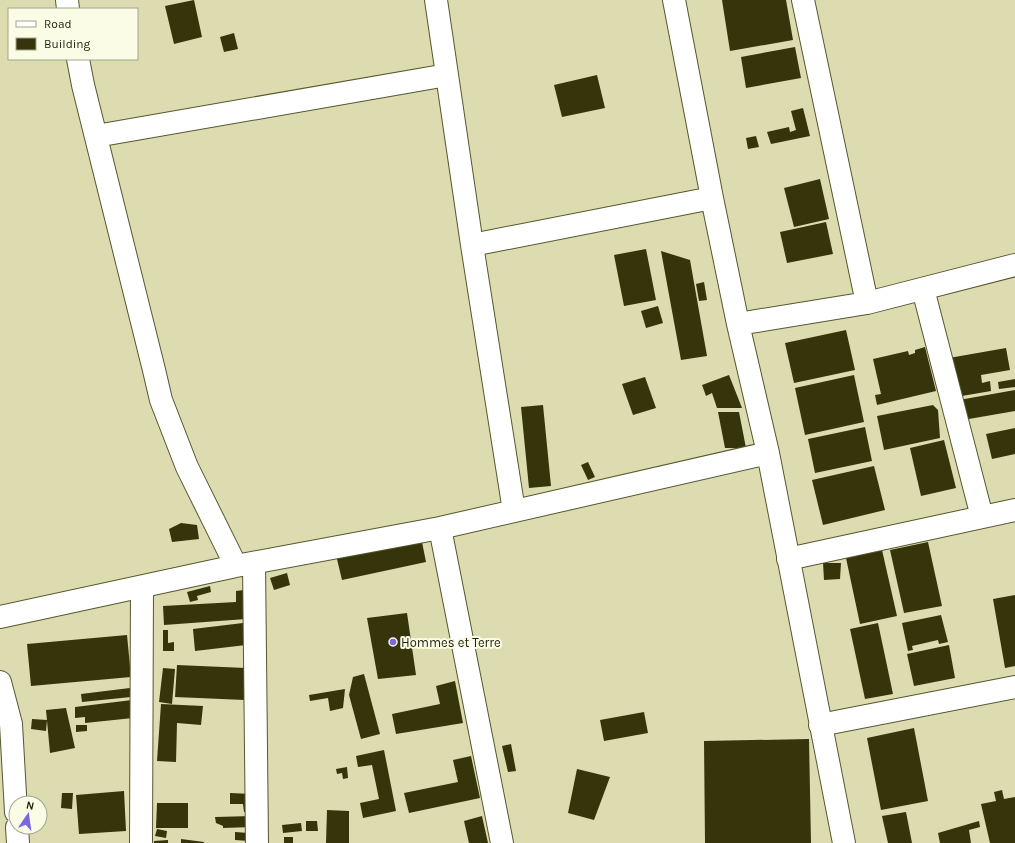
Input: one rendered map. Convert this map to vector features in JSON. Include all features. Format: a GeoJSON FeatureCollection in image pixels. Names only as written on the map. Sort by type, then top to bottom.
{"type":"FeatureCollection","features":[{"type":"Feature","properties":{"kind":"street"},"geometry":{"type":"LineString","coordinates":[[436,0],[472,245],[514,511]]}},
{"type":"Feature","properties":{"kind":"street"},"geometry":{"type":"LineString","coordinates":[[674,0],[738,324],[768,452],[844,843]]}},
{"type":"Feature","properties":{"kind":"street"},"geometry":{"type":"LineString","coordinates":[[803,0],[867,303]]}},
{"type":"Feature","properties":{"kind":"street"},"geometry":{"type":"LineString","coordinates":[[78,60],[153,362],[161,400],[187,467],[245,564],[257,843]]}},
{"type":"Feature","properties":{"kind":"street"},"geometry":{"type":"LineString","coordinates":[[96,136],[447,75]]}},
{"type":"Feature","properties":{"kind":"street"},"geometry":{"type":"LineString","coordinates":[[472,245],[712,198]]}},
{"type":"Feature","properties":{"kind":"street"},"geometry":{"type":"LineString","coordinates":[[738,324],[867,303],[1015,265]]}},
{"type":"Feature","properties":{"kind":"street"},"geometry":{"type":"LineString","coordinates":[[924,288],[982,517]]}},
{"type":"Feature","properties":{"kind":"street"},"geometry":{"type":"LineString","coordinates":[[0,617],[245,564],[440,528],[768,452]]}},
{"type":"Feature","properties":{"kind":"street"},"geometry":{"type":"LineString","coordinates":[[788,559],[1015,510]]}},
{"type":"Feature","properties":{"kind":"street"},"geometry":{"type":"LineString","coordinates":[[440,528],[502,843]]}},
{"type":"Feature","properties":{"kind":"street"},"geometry":{"type":"LineString","coordinates":[[141,843],[142,586]]}},
{"type":"Feature","properties":{"kind":"street"},"geometry":{"type":"LineString","coordinates":[[0,682],[11,724],[15,795]]}},
{"type":"Feature","properties":{"kind":"street"},"geometry":{"type":"LineString","coordinates":[[820,725],[1015,686]]}},
{"type":"Feature","properties":{"kind":"building"},"geometry":{"type":"Polygon","coordinates":[[[194,0],[202,37],[174,44],[165,6],[194,0]]]}},
{"type":"Feature","properties":{"kind":"building"},"geometry":{"type":"Polygon","coordinates":[[[722,0],[786,0],[793,40],[730,51],[722,0]]]}},
{"type":"Feature","properties":{"kind":"building"},"geometry":{"type":"Polygon","coordinates":[[[234,33],[238,49],[224,52],[220,37],[234,33]]]}},
{"type":"Feature","properties":{"kind":"building"},"geometry":{"type":"Polygon","coordinates":[[[795,47],[801,78],[746,88],[741,57],[795,47]]]}},
{"type":"Feature","properties":{"kind":"building"},"geometry":{"type":"Polygon","coordinates":[[[597,75],[605,108],[562,117],[554,85],[597,75]]]}},
{"type":"Feature","properties":{"kind":"building"},"geometry":{"type":"Polygon","coordinates":[[[803,108],[810,136],[771,144],[767,132],[789,127],[790,132],[796,130],[791,111],[803,108]]]}},
{"type":"Feature","properties":{"kind":"building"},"geometry":{"type":"Polygon","coordinates":[[[756,136],[759,147],[748,149],[746,138],[756,136]]]}},
{"type":"Feature","properties":{"kind":"building"},"geometry":{"type":"Polygon","coordinates":[[[820,179],[829,219],[794,227],[784,188],[820,179]]]}},
{"type":"Feature","properties":{"kind":"building"},"geometry":{"type":"Polygon","coordinates":[[[826,222],[833,254],[787,263],[780,232],[826,222]]]}},
{"type":"Feature","properties":{"kind":"building"},"geometry":{"type":"Polygon","coordinates":[[[646,249],[656,300],[624,306],[614,255],[646,249]]]}},
{"type":"Feature","properties":{"kind":"building"},"geometry":{"type":"Polygon","coordinates":[[[661,251],[690,260],[707,356],[681,360],[661,251]]]}},
{"type":"Feature","properties":{"kind":"building"},"geometry":{"type":"Polygon","coordinates":[[[704,282],[707,300],[699,301],[696,284],[704,282]]]}},
{"type":"Feature","properties":{"kind":"building"},"geometry":{"type":"Polygon","coordinates":[[[658,306],[663,323],[646,328],[641,311],[658,306]]]}},
{"type":"Feature","properties":{"kind":"building"},"geometry":{"type":"Polygon","coordinates":[[[846,330],[855,370],[794,383],[785,343],[846,330]]]}},
{"type":"Feature","properties":{"kind":"building"},"geometry":{"type":"Polygon","coordinates":[[[925,347],[936,391],[877,405],[875,395],[881,394],[873,359],[908,351],[909,355],[915,353],[915,350],[925,347]]]}},
{"type":"Feature","properties":{"kind":"building"},"geometry":{"type":"Polygon","coordinates":[[[1006,348],[1010,370],[981,375],[982,383],[990,381],[991,391],[956,397],[949,358],[1006,348]]]}},
{"type":"Feature","properties":{"kind":"building"},"geometry":{"type":"Polygon","coordinates":[[[729,375],[742,408],[717,408],[712,393],[706,396],[702,385],[729,375]]]}},
{"type":"Feature","properties":{"kind":"building"},"geometry":{"type":"Polygon","coordinates":[[[854,375],[864,422],[805,435],[795,388],[854,375]]]}},
{"type":"Feature","properties":{"kind":"building"},"geometry":{"type":"Polygon","coordinates":[[[645,377],[656,408],[633,415],[622,384],[645,377]]]}},
{"type":"Feature","properties":{"kind":"building"},"geometry":{"type":"Polygon","coordinates":[[[1015,379],[1015,387],[999,389],[998,382],[1015,379]]]}},
{"type":"Feature","properties":{"kind":"building"},"geometry":{"type":"Polygon","coordinates":[[[1015,390],[1015,411],[963,420],[959,400],[1015,390]]]}},
{"type":"Feature","properties":{"kind":"building"},"geometry":{"type":"Polygon","coordinates":[[[543,405],[551,486],[529,488],[521,407],[543,405]]]}},
{"type":"Feature","properties":{"kind":"building"},"geometry":{"type":"Polygon","coordinates":[[[933,405],[938,410],[940,438],[884,450],[877,416],[933,405]]]}},
{"type":"Feature","properties":{"kind":"building"},"geometry":{"type":"Polygon","coordinates":[[[718,412],[739,412],[746,448],[725,448],[718,412]]]}},
{"type":"Feature","properties":{"kind":"building"},"geometry":{"type":"Polygon","coordinates":[[[865,427],[872,461],[815,473],[808,439],[865,427]]]}},
{"type":"Feature","properties":{"kind":"building"},"geometry":{"type":"Polygon","coordinates":[[[1015,428],[1015,454],[992,459],[986,434],[1015,428]]]}},
{"type":"Feature","properties":{"kind":"building"},"geometry":{"type":"Polygon","coordinates":[[[944,440],[956,488],[921,496],[910,448],[944,440]]]}},
{"type":"Feature","properties":{"kind":"building"},"geometry":{"type":"Polygon","coordinates":[[[588,462],[595,477],[588,480],[581,465],[588,462]]]}},
{"type":"Feature","properties":{"kind":"building"},"geometry":{"type":"Polygon","coordinates":[[[874,466],[885,510],[823,525],[812,480],[874,466]]]}},
{"type":"Feature","properties":{"kind":"building"},"geometry":{"type":"Polygon","coordinates":[[[181,523],[197,525],[199,539],[172,542],[169,529],[181,523]]]}},
{"type":"Feature","properties":{"kind":"building"},"geometry":{"type":"Polygon","coordinates":[[[421,537],[426,562],[342,580],[336,555],[421,537]]]}},
{"type":"Feature","properties":{"kind":"building"},"geometry":{"type":"Polygon","coordinates":[[[928,542],[942,606],[904,613],[890,550],[928,542]]]}},
{"type":"Feature","properties":{"kind":"building"},"geometry":{"type":"Polygon","coordinates":[[[882,550],[897,616],[860,624],[846,558],[882,550]]]}},
{"type":"Feature","properties":{"kind":"building"},"geometry":{"type":"Polygon","coordinates":[[[823,563],[841,563],[840,579],[824,580],[823,563]]]}},
{"type":"Feature","properties":{"kind":"building"},"geometry":{"type":"Polygon","coordinates":[[[287,573],[290,585],[274,590],[270,578],[287,573]]]}},
{"type":"Feature","properties":{"kind":"building"},"geometry":{"type":"Polygon","coordinates":[[[210,586],[211,592],[197,596],[198,600],[190,602],[187,592],[210,586]]]}},
{"type":"Feature","properties":{"kind":"building"},"geometry":{"type":"Polygon","coordinates":[[[244,590],[246,619],[164,625],[163,606],[236,602],[236,591],[244,590]]]}},
{"type":"Feature","properties":{"kind":"building"},"geometry":{"type":"Polygon","coordinates":[[[1015,595],[1015,666],[1005,668],[993,599],[1015,595]]]}},
{"type":"Feature","properties":{"kind":"building"},"geometry":{"type":"Polygon","coordinates":[[[407,613],[416,675],[378,679],[367,618],[407,613]]]}},
{"type":"Feature","properties":{"kind":"building"},"geometry":{"type":"Polygon","coordinates":[[[941,615],[948,642],[939,644],[938,640],[912,646],[913,650],[908,651],[902,623],[941,615]]]}},
{"type":"Feature","properties":{"kind":"building"},"geometry":{"type":"Polygon","coordinates":[[[243,623],[246,645],[195,651],[193,629],[243,623]]]}},
{"type":"Feature","properties":{"kind":"building"},"geometry":{"type":"Polygon","coordinates":[[[878,623],[893,694],[865,699],[850,629],[878,623]]]}},
{"type":"Feature","properties":{"kind":"building"},"geometry":{"type":"Polygon","coordinates":[[[163,630],[168,630],[168,643],[174,642],[174,651],[163,651],[163,630]]]}},
{"type":"Feature","properties":{"kind":"building"},"geometry":{"type":"Polygon","coordinates":[[[127,635],[131,677],[31,686],[27,644],[127,635]]]}},
{"type":"Feature","properties":{"kind":"building"},"geometry":{"type":"Polygon","coordinates":[[[949,645],[955,678],[914,686],[907,654],[949,645]]]}},
{"type":"Feature","properties":{"kind":"building"},"geometry":{"type":"Polygon","coordinates":[[[177,665],[246,668],[245,700],[175,697],[177,665]]]}},
{"type":"Feature","properties":{"kind":"building"},"geometry":{"type":"Polygon","coordinates":[[[163,668],[175,669],[172,704],[159,702],[163,668]]]}},
{"type":"Feature","properties":{"kind":"building"},"geometry":{"type":"Polygon","coordinates":[[[364,674],[380,734],[361,739],[349,695],[353,677],[364,674]]]}},
{"type":"Feature","properties":{"kind":"building"},"geometry":{"type":"Polygon","coordinates":[[[455,681],[463,723],[396,734],[392,714],[440,704],[436,686],[455,681]]]}},
{"type":"Feature","properties":{"kind":"building"},"geometry":{"type":"Polygon","coordinates":[[[130,688],[131,697],[82,702],[81,694],[130,688]]]}},
{"type":"Feature","properties":{"kind":"building"},"geometry":{"type":"Polygon","coordinates":[[[345,689],[343,708],[330,711],[328,698],[310,701],[309,695],[345,689]]]}},
{"type":"Feature","properties":{"kind":"building"},"geometry":{"type":"Polygon","coordinates":[[[132,700],[133,718],[85,723],[85,717],[75,718],[75,707],[132,700]]]}},
{"type":"Feature","properties":{"kind":"building"},"geometry":{"type":"Polygon","coordinates":[[[161,704],[203,706],[201,725],[177,723],[176,762],[157,761],[161,704]]]}},
{"type":"Feature","properties":{"kind":"building"},"geometry":{"type":"Polygon","coordinates":[[[66,708],[75,748],[50,753],[46,710],[66,708]]]}},
{"type":"Feature","properties":{"kind":"building"},"geometry":{"type":"Polygon","coordinates":[[[644,712],[648,733],[604,741],[600,720],[644,712]]]}},
{"type":"Feature","properties":{"kind":"building"},"geometry":{"type":"Polygon","coordinates":[[[32,719],[47,720],[46,731],[31,729],[32,719]]]}},
{"type":"Feature","properties":{"kind":"building"},"geometry":{"type":"Polygon","coordinates":[[[76,725],[87,725],[87,731],[76,732],[76,725]]]}},
{"type":"Feature","properties":{"kind":"building"},"geometry":{"type":"Polygon","coordinates":[[[914,728],[928,801],[881,810],[867,738],[914,728]]]}},
{"type":"Feature","properties":{"kind":"building"},"geometry":{"type":"Polygon","coordinates":[[[809,739],[811,843],[705,843],[704,741],[809,739]]]}},
{"type":"Feature","properties":{"kind":"building"},"geometry":{"type":"Polygon","coordinates":[[[511,744],[516,771],[508,772],[502,746],[511,744]]]}},
{"type":"Feature","properties":{"kind":"building"},"geometry":{"type":"Polygon","coordinates":[[[384,750],[396,811],[363,818],[360,803],[379,799],[372,765],[358,767],[356,756],[384,750]]]}},
{"type":"Feature","properties":{"kind":"building"},"geometry":{"type":"Polygon","coordinates":[[[471,756],[480,798],[409,813],[404,793],[458,782],[453,760],[471,756]]]}},
{"type":"Feature","properties":{"kind":"building"},"geometry":{"type":"Polygon","coordinates":[[[347,767],[348,778],[343,779],[342,773],[337,774],[336,769],[347,767]]]}},
{"type":"Feature","properties":{"kind":"building"},"geometry":{"type":"Polygon","coordinates":[[[577,769],[610,777],[594,820],[568,813],[577,769]]]}},
{"type":"Feature","properties":{"kind":"building"},"geometry":{"type":"Polygon","coordinates":[[[1002,790],[1004,799],[1015,797],[1015,843],[990,843],[981,804],[996,801],[994,792],[1002,790]]]}},
{"type":"Feature","properties":{"kind":"building"},"geometry":{"type":"Polygon","coordinates":[[[124,791],[126,831],[79,834],[76,795],[124,791]]]}},
{"type":"Feature","properties":{"kind":"building"},"geometry":{"type":"Polygon","coordinates":[[[62,793],[73,793],[72,809],[61,808],[62,793]]]}},
{"type":"Feature","properties":{"kind":"building"},"geometry":{"type":"Polygon","coordinates":[[[230,793],[252,794],[252,813],[244,812],[243,804],[230,804],[230,793]]]}},
{"type":"Feature","properties":{"kind":"building"},"geometry":{"type":"Polygon","coordinates":[[[157,803],[188,803],[188,828],[156,828],[157,803]]]}},
{"type":"Feature","properties":{"kind":"building"},"geometry":{"type":"Polygon","coordinates":[[[327,810],[349,811],[349,843],[326,843],[327,810]]]}},
{"type":"Feature","properties":{"kind":"building"},"geometry":{"type":"Polygon","coordinates":[[[906,812],[912,843],[888,843],[882,816],[906,812]]]}},
{"type":"Feature","properties":{"kind":"building"},"geometry":{"type":"Polygon","coordinates":[[[252,816],[252,827],[223,828],[223,826],[216,823],[215,817],[252,816]]]}},
{"type":"Feature","properties":{"kind":"building"},"geometry":{"type":"Polygon","coordinates":[[[482,816],[488,843],[469,843],[464,821],[482,816]]]}},
{"type":"Feature","properties":{"kind":"building"},"geometry":{"type":"Polygon","coordinates":[[[306,821],[317,821],[318,831],[306,831],[306,821]]]}},
{"type":"Feature","properties":{"kind":"building"},"geometry":{"type":"Polygon","coordinates":[[[979,821],[980,827],[969,830],[971,843],[940,843],[938,833],[979,821]]]}},
{"type":"Feature","properties":{"kind":"building"},"geometry":{"type":"Polygon","coordinates":[[[301,823],[302,831],[283,833],[282,825],[301,823]]]}},
{"type":"Feature","properties":{"kind":"building"},"geometry":{"type":"Polygon","coordinates":[[[157,829],[167,831],[166,838],[155,836],[157,829]]]}},
{"type":"Feature","properties":{"kind":"building"},"geometry":{"type":"Polygon","coordinates":[[[235,832],[249,833],[249,841],[235,840],[235,832]]]}},
{"type":"Feature","properties":{"kind":"building"},"geometry":{"type":"Polygon","coordinates":[[[284,837],[293,837],[293,843],[284,843],[284,837]]]}},
{"type":"Feature","properties":{"kind":"building"},"geometry":{"type":"Polygon","coordinates":[[[181,839],[204,842],[204,843],[181,843],[181,839]]]}},
{"type":"Feature","properties":{"kind":"building"},"geometry":{"type":"Polygon","coordinates":[[[168,840],[168,843],[154,843],[154,841],[168,840]]]}},
{"type":"Feature","properties":{"kind":"place","name":"Hommes et Terre"},"geometry":{"type":"Point","coordinates":[393,642]}}]}
